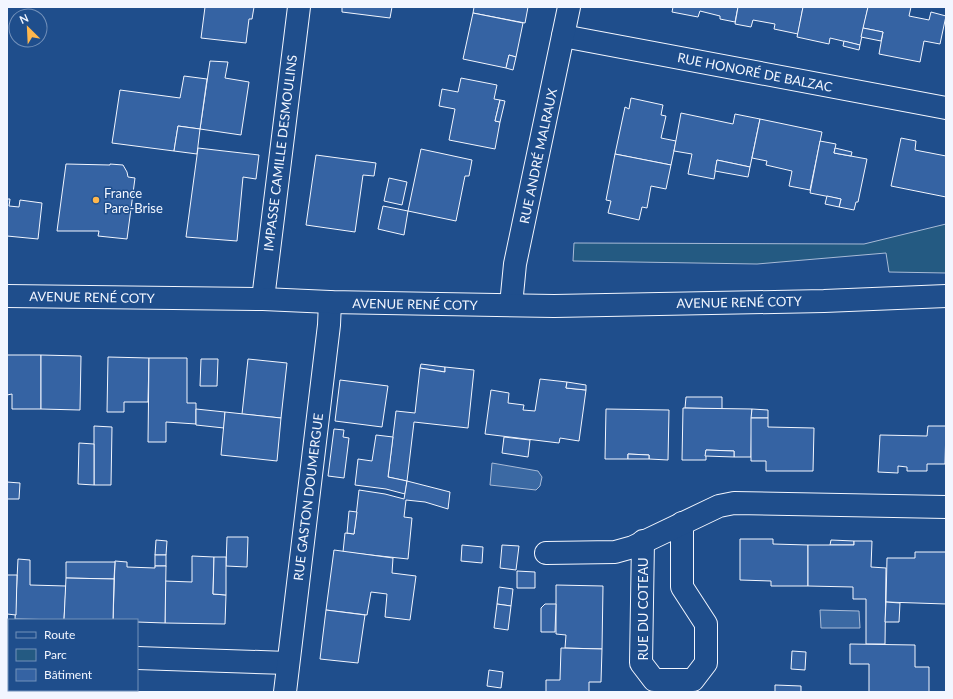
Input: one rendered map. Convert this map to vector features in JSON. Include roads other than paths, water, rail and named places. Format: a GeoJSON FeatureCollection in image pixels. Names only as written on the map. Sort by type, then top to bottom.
{"type":"FeatureCollection","features":[{"type":"Feature","properties":{"kind":"street","name":"IMPASSE CAMILLE DESMOULINS"},"geometry":{"type":"LineString","coordinates":[[263,299],[299,7]]}},
{"type":"Feature","properties":{"kind":"street","name":"RUE ANDRÉ MALRAUX"},"geometry":{"type":"LineString","coordinates":[[511,305],[515,264],[569,7]]}},
{"type":"Feature","properties":{"kind":"street","name":"RUE HONORÉ DE BALZAC"},"geometry":{"type":"LineString","coordinates":[[563,36],[946,108]]}},
{"type":"Feature","properties":{"kind":"street","name":"AVENUE RENÉ COTY"},"geometry":{"type":"LineString","coordinates":[[7,296],[263,299],[330,302],[554,306],[824,301],[946,296]]}},
{"type":"Feature","properties":{"kind":"street","name":"RUE GASTON DOUMERGUE"},"geometry":{"type":"LineString","coordinates":[[285,692],[328,332],[330,302]]}},
{"type":"Feature","properties":{"kind":"street","name":"RUE DU COTEAU"},"geometry":{"type":"LineString","coordinates":[[546,553],[615,552],[633,547],[719,506],[734,503],[946,507]]}},
{"type":"Feature","properties":{"kind":"street","name":"RUE DU COTEAU"},"geometry":{"type":"LineString","coordinates":[[643,541],[640,663],[654,680],[693,680],[706,663],[706,624],[682,587],[682,523]]}},
{"type":"Feature","properties":{"kind":"street"},"geometry":{"type":"LineString","coordinates":[[138,658],[288,662]]}},
{"type":"Feature","properties":{"kind":"place","name":"France Pare-Brise"},"geometry":{"type":"Point","coordinates":[96,200]}}]}
